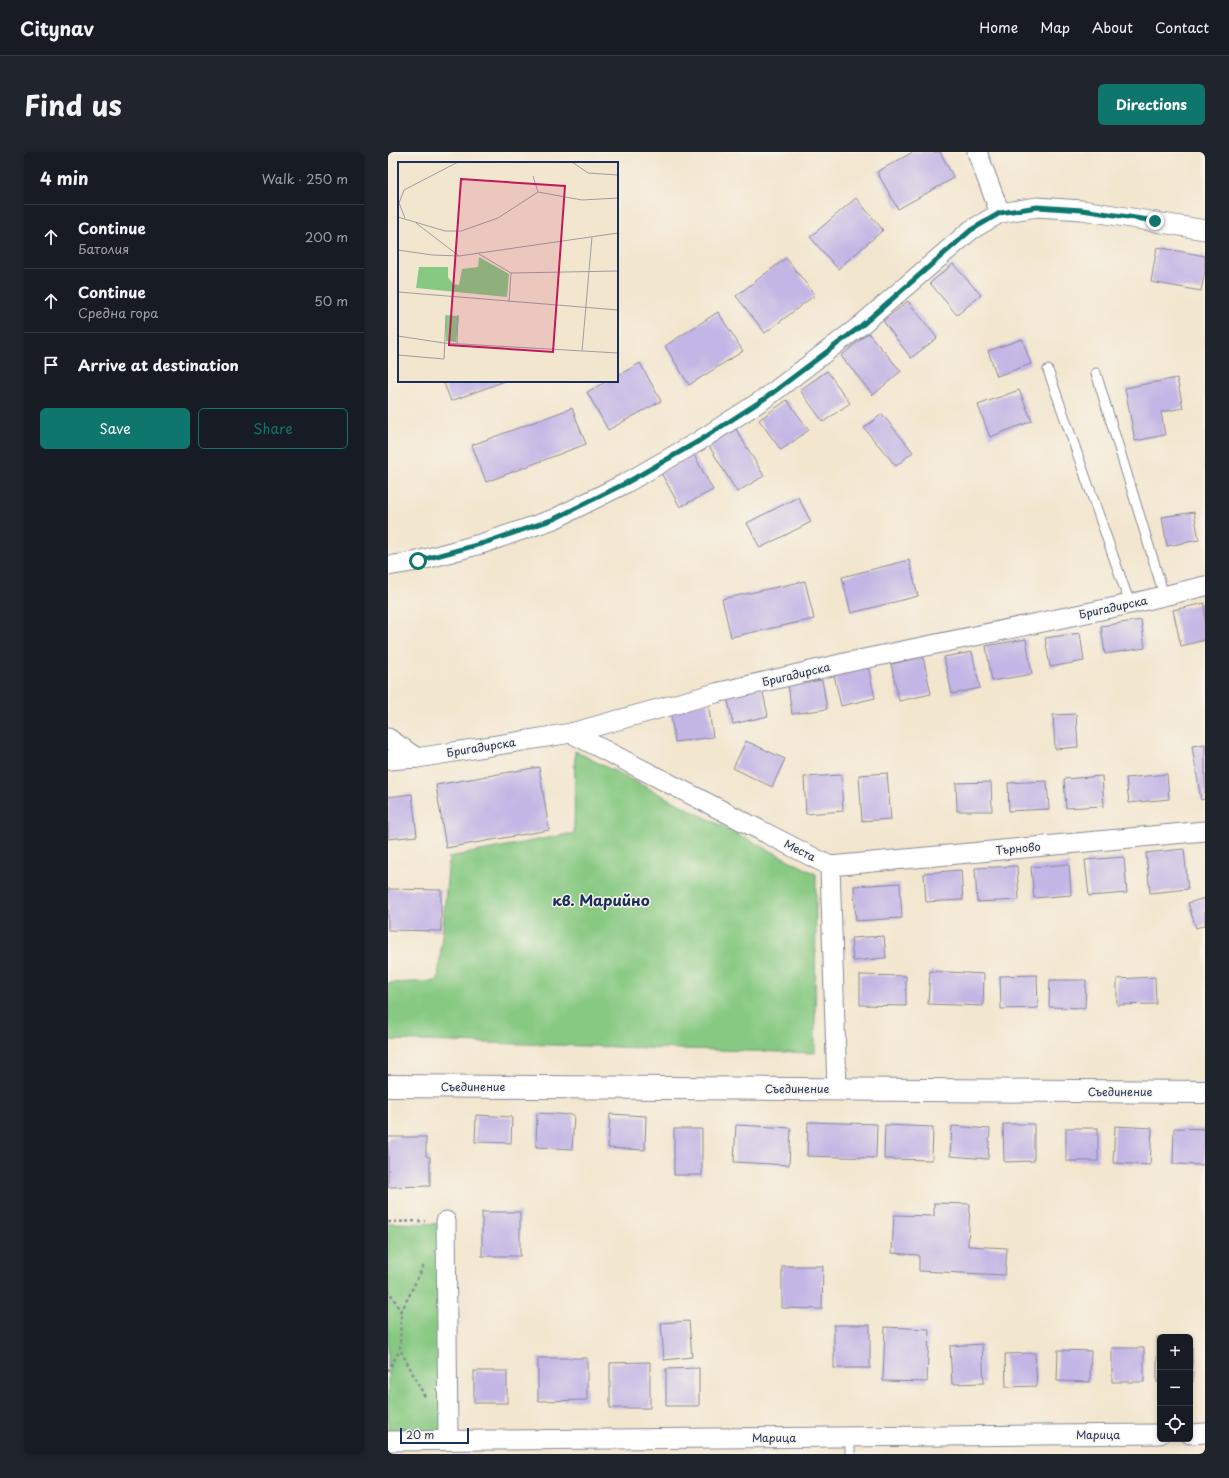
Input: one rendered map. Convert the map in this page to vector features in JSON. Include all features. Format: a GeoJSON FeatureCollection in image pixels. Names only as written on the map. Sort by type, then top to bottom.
{"type":"FeatureCollection","features":[{"type":"Feature","properties":{"kind":"street"},"geometry":{"type":"LineString","coordinates":[[977,152],[1000,213]]}},
{"type":"Feature","properties":{"kind":"street"},"geometry":{"type":"LineString","coordinates":[[388,566],[418,561],[476,545],[554,519],[626,483],[699,441],[767,397],[861,326],[971,230],[1000,213],[1037,207],[1082,210],[1205,230]]}},
{"type":"Feature","properties":{"kind":"street","name":"Бригадирска"},"geometry":{"type":"LineString","coordinates":[[388,760],[417,758],[571,733],[716,693],[841,664],[1130,604],[1205,586]]}},
{"type":"Feature","properties":{"kind":"street","name":"Места"},"geometry":{"type":"LineString","coordinates":[[571,733],[830,866]]}},
{"type":"Feature","properties":{"kind":"street"},"geometry":{"type":"LineString","coordinates":[[388,738],[417,758]]}},
{"type":"Feature","properties":{"kind":"street","name":"Търново"},"geometry":{"type":"LineString","coordinates":[[830,866],[1205,831]]}},
{"type":"Feature","properties":{"kind":"street"},"geometry":{"type":"LineString","coordinates":[[830,866],[837,1089]]}},
{"type":"Feature","properties":{"kind":"street","name":"Съединение"},"geometry":{"type":"LineString","coordinates":[[388,1086],[1205,1092]]}},
{"type":"Feature","properties":{"kind":"street"},"geometry":{"type":"LineString","coordinates":[[446,1221],[448,1440]]}},
{"type":"Feature","properties":{"kind":"street","name":"Марица"},"geometry":{"type":"LineString","coordinates":[[388,1441],[448,1440],[850,1445],[1157,1434]]}},
{"type":"Feature","properties":{"kind":"street"},"geometry":{"type":"LineString","coordinates":[[1193,1434],[1205,1434]]}},
{"type":"Feature","properties":{"kind":"lane"},"geometry":{"type":"LineString","coordinates":[[1048,370],[1130,604]]}},
{"type":"Feature","properties":{"kind":"lane"},"geometry":{"type":"LineString","coordinates":[[1096,373],[1164,595]]}},
{"type":"Feature","properties":{"kind":"path"},"geometry":{"type":"LineString","coordinates":[[388,1222],[446,1221]]}},
{"type":"Feature","properties":{"kind":"path"},"geometry":{"type":"LineString","coordinates":[[388,1288],[401,1312],[400,1349],[388,1371]]}},
{"type":"Feature","properties":{"kind":"path"},"geometry":{"type":"LineString","coordinates":[[400,1349],[426,1398]]}},
{"type":"Feature","properties":{"kind":"green space"},"geometry":{"type":"Polygon","coordinates":[[[575,751],[816,874],[815,1053],[388,1040],[388,983],[438,981],[449,857],[574,833],[575,751]]]}},
{"type":"Feature","properties":{"kind":"green space"},"geometry":{"type":"Polygon","coordinates":[[[388,1223],[447,1224],[443,1434],[388,1432],[388,1223]]]}},
{"type":"Feature","properties":{"kind":"building"},"geometry":{"type":"Polygon","coordinates":[[[913,152],[940,152],[954,178],[898,209],[877,172],[913,152]]]}},
{"type":"Feature","properties":{"kind":"building"},"geometry":{"type":"Polygon","coordinates":[[[856,198],[883,230],[838,269],[810,237],[856,198]]]}},
{"type":"Feature","properties":{"kind":"building"},"geometry":{"type":"Polygon","coordinates":[[[1157,247],[1205,256],[1205,271],[1201,291],[1151,282],[1157,247]]]}},
{"type":"Feature","properties":{"kind":"building"},"geometry":{"type":"Polygon","coordinates":[[[786,258],[815,295],[765,333],[736,296],[786,258]]]}},
{"type":"Feature","properties":{"kind":"building"},"geometry":{"type":"Polygon","coordinates":[[[953,264],[981,295],[957,315],[930,283],[953,264]]]}},
{"type":"Feature","properties":{"kind":"building"},"geometry":{"type":"Polygon","coordinates":[[[908,301],[937,338],[911,358],[883,321],[908,301]]]}},
{"type":"Feature","properties":{"kind":"building"},"geometry":{"type":"Polygon","coordinates":[[[718,312],[743,351],[689,385],[665,346],[718,312]]]}},
{"type":"Feature","properties":{"kind":"building"},"geometry":{"type":"Polygon","coordinates":[[[868,333],[901,371],[873,395],[841,356],[868,333]]]}},
{"type":"Feature","properties":{"kind":"building"},"geometry":{"type":"Polygon","coordinates":[[[1022,339],[1031,364],[997,376],[988,351],[1022,339]]]}},
{"type":"Feature","properties":{"kind":"building"},"geometry":{"type":"Polygon","coordinates":[[[640,363],[661,401],[608,430],[587,392],[605,382],[618,382],[618,375],[640,363]]]}},
{"type":"Feature","properties":{"kind":"building"},"geometry":{"type":"Polygon","coordinates":[[[827,371],[850,403],[823,422],[800,390],[827,371]]]}},
{"type":"Feature","properties":{"kind":"building"},"geometry":{"type":"Polygon","coordinates":[[[1177,378],[1183,408],[1161,412],[1165,435],[1135,441],[1125,388],[1177,378]]]}},
{"type":"Feature","properties":{"kind":"building"},"geometry":{"type":"Polygon","coordinates":[[[443,382],[502,382],[451,401],[443,382]]]}},
{"type":"Feature","properties":{"kind":"building"},"geometry":{"type":"Polygon","coordinates":[[[1019,390],[1032,421],[990,437],[978,405],[1019,390]]]}},
{"type":"Feature","properties":{"kind":"building"},"geometry":{"type":"Polygon","coordinates":[[[787,400],[809,430],[781,450],[759,420],[787,400]]]}},
{"type":"Feature","properties":{"kind":"building"},"geometry":{"type":"Polygon","coordinates":[[[572,408],[586,444],[486,482],[472,445],[572,408]]]}},
{"type":"Feature","properties":{"kind":"building"},"geometry":{"type":"Polygon","coordinates":[[[882,414],[913,452],[896,466],[864,428],[882,414]]]}},
{"type":"Feature","properties":{"kind":"building"},"geometry":{"type":"Polygon","coordinates":[[[736,429],[764,476],[737,492],[709,446],[736,429]]]}},
{"type":"Feature","properties":{"kind":"building"},"geometry":{"type":"Polygon","coordinates":[[[694,455],[713,490],[680,507],[661,473],[694,455]]]}},
{"type":"Feature","properties":{"kind":"building"},"geometry":{"type":"Polygon","coordinates":[[[798,497],[811,522],[760,548],[747,523],[798,497]]]}},
{"type":"Feature","properties":{"kind":"building"},"geometry":{"type":"Polygon","coordinates":[[[1194,512],[1199,540],[1167,546],[1162,517],[1194,512]]]}},
{"type":"Feature","properties":{"kind":"building"},"geometry":{"type":"Polygon","coordinates":[[[909,560],[918,596],[851,613],[842,577],[909,560]]]}},
{"type":"Feature","properties":{"kind":"building"},"geometry":{"type":"Polygon","coordinates":[[[805,581],[814,619],[731,637],[722,599],[805,581]]]}},
{"type":"Feature","properties":{"kind":"building"},"geometry":{"type":"Polygon","coordinates":[[[1205,603],[1205,640],[1181,646],[1173,610],[1205,603]]]}},
{"type":"Feature","properties":{"kind":"building"},"geometry":{"type":"Polygon","coordinates":[[[1141,620],[1145,648],[1105,654],[1101,626],[1141,620]]]}},
{"type":"Feature","properties":{"kind":"building"},"geometry":{"type":"Polygon","coordinates":[[[1080,633],[1084,661],[1050,667],[1045,638],[1080,633]]]}},
{"type":"Feature","properties":{"kind":"building"},"geometry":{"type":"Polygon","coordinates":[[[1026,639],[1032,674],[992,681],[986,646],[1026,639]]]}},
{"type":"Feature","properties":{"kind":"building"},"geometry":{"type":"Polygon","coordinates":[[[972,652],[980,688],[952,694],[944,657],[972,652]]]}},
{"type":"Feature","properties":{"kind":"building"},"geometry":{"type":"Polygon","coordinates":[[[923,657],[931,694],[899,701],[891,664],[923,657]]]}},
{"type":"Feature","properties":{"kind":"building"},"geometry":{"type":"Polygon","coordinates":[[[867,662],[875,698],[841,706],[833,670],[867,662]]]}},
{"type":"Feature","properties":{"kind":"building"},"geometry":{"type":"Polygon","coordinates":[[[822,680],[827,709],[792,714],[788,685],[822,680]]]}},
{"type":"Feature","properties":{"kind":"building"},"geometry":{"type":"Polygon","coordinates":[[[762,688],[768,716],[733,724],[727,696],[762,688]]]}},
{"type":"Feature","properties":{"kind":"building"},"geometry":{"type":"Polygon","coordinates":[[[708,703],[713,737],[675,742],[670,709],[708,703]]]}},
{"type":"Feature","properties":{"kind":"building"},"geometry":{"type":"Polygon","coordinates":[[[1076,714],[1078,747],[1055,749],[1053,715],[1076,714]]]}},
{"type":"Feature","properties":{"kind":"building"},"geometry":{"type":"Polygon","coordinates":[[[746,741],[785,759],[772,787],[733,768],[746,741]]]}},
{"type":"Feature","properties":{"kind":"building"},"geometry":{"type":"Polygon","coordinates":[[[1205,744],[1205,799],[1201,800],[1192,746],[1205,744]]]}},
{"type":"Feature","properties":{"kind":"building"},"geometry":{"type":"Polygon","coordinates":[[[539,767],[549,830],[446,848],[436,785],[539,767]]]}},
{"type":"Feature","properties":{"kind":"building"},"geometry":{"type":"Polygon","coordinates":[[[887,773],[891,819],[862,821],[859,775],[887,773]]]}},
{"type":"Feature","properties":{"kind":"building"},"geometry":{"type":"Polygon","coordinates":[[[1167,774],[1169,799],[1129,803],[1126,778],[1167,774]]]}},
{"type":"Feature","properties":{"kind":"building"},"geometry":{"type":"Polygon","coordinates":[[[841,775],[843,811],[806,814],[804,777],[841,775]]]}},
{"type":"Feature","properties":{"kind":"building"},"geometry":{"type":"Polygon","coordinates":[[[1102,776],[1104,806],[1066,808],[1064,779],[1102,776]]]}},
{"type":"Feature","properties":{"kind":"building"},"geometry":{"type":"Polygon","coordinates":[[[1047,781],[1049,809],[1009,811],[1008,783],[1047,781]]]}},
{"type":"Feature","properties":{"kind":"building"},"geometry":{"type":"Polygon","coordinates":[[[991,782],[992,811],[957,811],[956,783],[991,782]]]}},
{"type":"Feature","properties":{"kind":"building"},"geometry":{"type":"Polygon","coordinates":[[[412,794],[417,836],[388,839],[388,797],[412,794]]]}},
{"type":"Feature","properties":{"kind":"building"},"geometry":{"type":"Polygon","coordinates":[[[1184,849],[1188,889],[1150,893],[1146,853],[1184,849]]]}},
{"type":"Feature","properties":{"kind":"building"},"geometry":{"type":"Polygon","coordinates":[[[1124,857],[1127,893],[1089,896],[1085,860],[1124,857]]]}},
{"type":"Feature","properties":{"kind":"building"},"geometry":{"type":"Polygon","coordinates":[[[1069,864],[1071,895],[1034,898],[1031,867],[1069,864]]]}},
{"type":"Feature","properties":{"kind":"building"},"geometry":{"type":"Polygon","coordinates":[[[1017,866],[1019,900],[977,902],[975,868],[1017,866]]]}},
{"type":"Feature","properties":{"kind":"building"},"geometry":{"type":"Polygon","coordinates":[[[961,870],[963,900],[926,902],[924,873],[961,870]]]}},
{"type":"Feature","properties":{"kind":"building"},"geometry":{"type":"Polygon","coordinates":[[[900,883],[902,918],[856,921],[854,886],[900,883]]]}},
{"type":"Feature","properties":{"kind":"building"},"geometry":{"type":"Polygon","coordinates":[[[388,889],[441,890],[441,931],[388,930],[388,889]]]}},
{"type":"Feature","properties":{"kind":"building"},"geometry":{"type":"Polygon","coordinates":[[[1205,898],[1205,925],[1196,928],[1188,903],[1205,898]]]}},
{"type":"Feature","properties":{"kind":"building"},"geometry":{"type":"Polygon","coordinates":[[[884,936],[886,958],[853,961],[851,938],[884,936]]]}},
{"type":"Feature","properties":{"kind":"building"},"geometry":{"type":"Polygon","coordinates":[[[930,971],[984,974],[983,1006],[928,1004],[930,971]]]}},
{"type":"Feature","properties":{"kind":"building"},"geometry":{"type":"Polygon","coordinates":[[[860,975],[906,976],[906,1006],[860,1005],[860,975]]]}},
{"type":"Feature","properties":{"kind":"building"},"geometry":{"type":"Polygon","coordinates":[[[1037,975],[1038,1008],[1001,1009],[1000,976],[1037,975]]]}},
{"type":"Feature","properties":{"kind":"building"},"geometry":{"type":"Polygon","coordinates":[[[1155,977],[1156,1004],[1117,1005],[1117,979],[1155,977]]]}},
{"type":"Feature","properties":{"kind":"building"},"geometry":{"type":"Polygon","coordinates":[[[1050,980],[1086,980],[1085,1008],[1049,1007],[1050,980]]]}},
{"type":"Feature","properties":{"kind":"building"},"geometry":{"type":"Polygon","coordinates":[[[537,1113],[574,1115],[572,1149],[536,1147],[537,1113]]]}},
{"type":"Feature","properties":{"kind":"building"},"geometry":{"type":"Polygon","coordinates":[[[610,1114],[646,1116],[645,1150],[608,1148],[610,1114]]]}},
{"type":"Feature","properties":{"kind":"building"},"geometry":{"type":"Polygon","coordinates":[[[476,1115],[512,1117],[511,1143],[475,1142],[476,1115]]]}},
{"type":"Feature","properties":{"kind":"building"},"geometry":{"type":"Polygon","coordinates":[[[808,1122],[877,1124],[876,1158],[807,1156],[808,1122]]]}},
{"type":"Feature","properties":{"kind":"building"},"geometry":{"type":"Polygon","coordinates":[[[1003,1124],[1034,1124],[1034,1161],[1004,1162],[1003,1124]]]}},
{"type":"Feature","properties":{"kind":"building"},"geometry":{"type":"Polygon","coordinates":[[[736,1125],[791,1128],[789,1165],[734,1162],[736,1125]]]}},
{"type":"Feature","properties":{"kind":"building"},"geometry":{"type":"Polygon","coordinates":[[[885,1125],[933,1127],[932,1160],[884,1159],[885,1125]]]}},
{"type":"Feature","properties":{"kind":"building"},"geometry":{"type":"Polygon","coordinates":[[[952,1126],[990,1129],[988,1159],[950,1156],[952,1126]]]}},
{"type":"Feature","properties":{"kind":"building"},"geometry":{"type":"Polygon","coordinates":[[[1115,1126],[1152,1128],[1150,1165],[1113,1163],[1115,1126]]]}},
{"type":"Feature","properties":{"kind":"building"},"geometry":{"type":"Polygon","coordinates":[[[1066,1128],[1098,1128],[1098,1161],[1066,1161],[1066,1128]]]}},
{"type":"Feature","properties":{"kind":"building"},"geometry":{"type":"Polygon","coordinates":[[[1174,1128],[1205,1129],[1205,1165],[1173,1164],[1174,1128]]]}},
{"type":"Feature","properties":{"kind":"building"},"geometry":{"type":"Polygon","coordinates":[[[674,1129],[702,1129],[702,1175],[674,1175],[674,1129]]]}},
{"type":"Feature","properties":{"kind":"building"},"geometry":{"type":"Polygon","coordinates":[[[388,1137],[426,1137],[426,1156],[430,1157],[430,1186],[388,1187],[388,1137]]]}},
{"type":"Feature","properties":{"kind":"building"},"geometry":{"type":"Polygon","coordinates":[[[934,1203],[970,1204],[968,1246],[1007,1248],[1005,1275],[919,1271],[919,1255],[892,1253],[894,1215],[934,1216],[934,1203]]]}},
{"type":"Feature","properties":{"kind":"building"},"geometry":{"type":"Polygon","coordinates":[[[482,1212],[520,1212],[520,1256],[482,1256],[482,1212]]]}},
{"type":"Feature","properties":{"kind":"building"},"geometry":{"type":"Polygon","coordinates":[[[782,1266],[823,1266],[822,1309],[782,1308],[782,1266]]]}},
{"type":"Feature","properties":{"kind":"building"},"geometry":{"type":"Polygon","coordinates":[[[689,1321],[692,1357],[664,1360],[661,1323],[689,1321]]]}},
{"type":"Feature","properties":{"kind":"building"},"geometry":{"type":"Polygon","coordinates":[[[834,1325],[870,1325],[870,1368],[834,1368],[834,1325]]]}},
{"type":"Feature","properties":{"kind":"building"},"geometry":{"type":"Polygon","coordinates":[[[885,1327],[929,1329],[927,1382],[883,1381],[885,1327]]]}},
{"type":"Feature","properties":{"kind":"building"},"geometry":{"type":"Polygon","coordinates":[[[982,1344],[984,1383],[952,1384],[950,1346],[982,1344]]]}},
{"type":"Feature","properties":{"kind":"building"},"geometry":{"type":"Polygon","coordinates":[[[1112,1348],[1144,1348],[1144,1382],[1112,1382],[1112,1348]]]}},
{"type":"Feature","properties":{"kind":"building"},"geometry":{"type":"Polygon","coordinates":[[[1058,1350],[1091,1351],[1090,1382],[1057,1381],[1058,1350]]]}},
{"type":"Feature","properties":{"kind":"building"},"geometry":{"type":"Polygon","coordinates":[[[1035,1353],[1037,1386],[1006,1387],[1005,1354],[1035,1353]]]}},
{"type":"Feature","properties":{"kind":"building"},"geometry":{"type":"Polygon","coordinates":[[[538,1358],[587,1358],[587,1400],[538,1401],[538,1358]]]}},
{"type":"Feature","properties":{"kind":"building"},"geometry":{"type":"Polygon","coordinates":[[[650,1362],[650,1408],[610,1408],[610,1363],[650,1362]]]}},
{"type":"Feature","properties":{"kind":"building"},"geometry":{"type":"Polygon","coordinates":[[[699,1368],[699,1406],[666,1406],[666,1369],[699,1368]]]}},
{"type":"Feature","properties":{"kind":"building"},"geometry":{"type":"Polygon","coordinates":[[[474,1371],[507,1371],[507,1403],[474,1403],[474,1371]]]}},
{"type":"Feature","properties":{"kind":"district","name":"кв. Марийно"},"geometry":{"type":"Point","coordinates":[601,899]}},
{"type":"Feature","properties":{"kind":"route"},"geometry":{"type":"LineString","coordinates":[[418,561],[484,543],[554,519],[626,483],[699,441],[767,397],[861,326],[971,230],[1000,213],[1037,207],[1082,210],[1155,221]]}}]}
